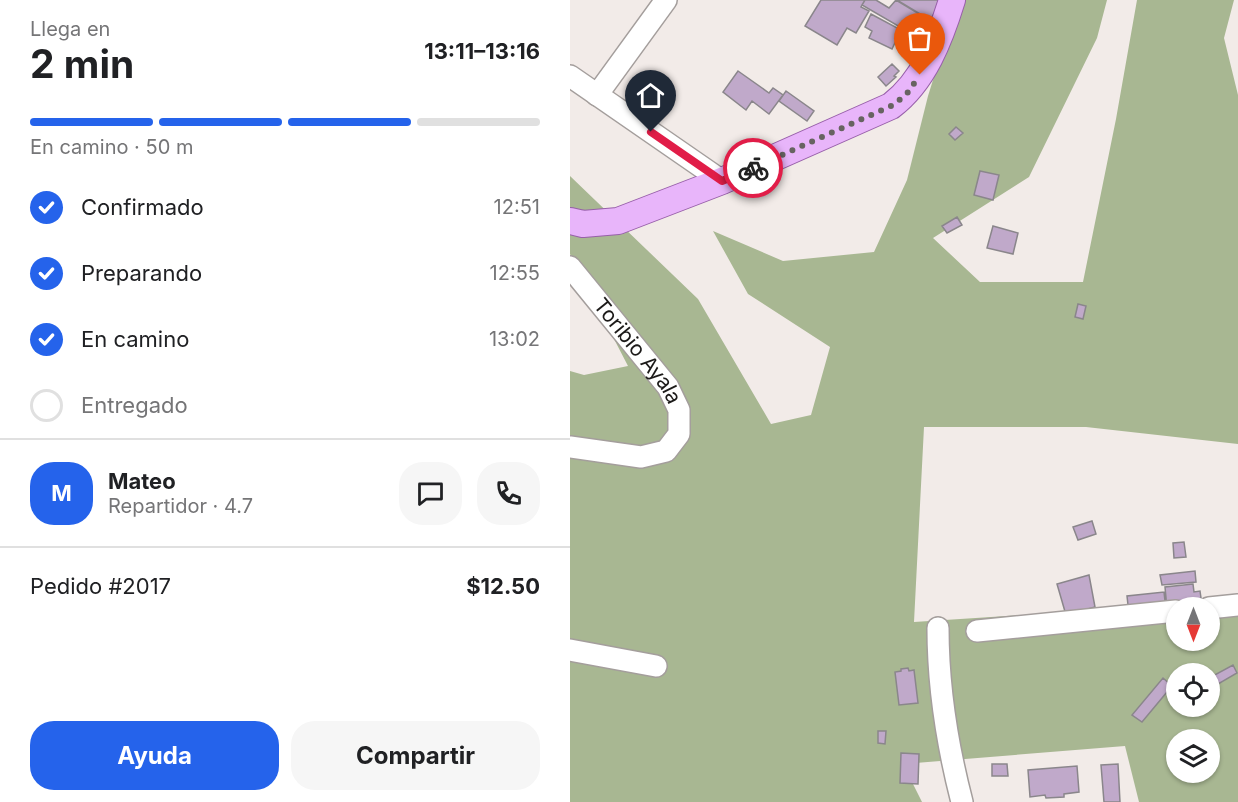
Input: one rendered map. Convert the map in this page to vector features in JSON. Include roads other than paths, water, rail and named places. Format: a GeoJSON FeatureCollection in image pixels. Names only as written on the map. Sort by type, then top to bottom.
{"type":"FeatureCollection","features":[{"type":"Feature","properties":{"kind":"main road"},"geometry":{"type":"LineString","coordinates":[[570,221],[583,224],[618,221],[722,181],[891,106],[906,95],[915,84],[933,50],[952,0]]}},
{"type":"Feature","properties":{"kind":"street"},"geometry":{"type":"LineString","coordinates":[[597,95],[666,0]]}},
{"type":"Feature","properties":{"kind":"street"},"geometry":{"type":"LineString","coordinates":[[570,76],[722,181]]}},
{"type":"Feature","properties":{"kind":"street","name":"Toribio Ayala"},"geometry":{"type":"LineString","coordinates":[[570,267],[668,387],[678,410],[679,434],[666,451],[641,457],[570,447]]}},
{"type":"Feature","properties":{"kind":"street"},"geometry":{"type":"LineString","coordinates":[[1220,607],[1238,605]]}},
{"type":"Feature","properties":{"kind":"street"},"geometry":{"type":"LineString","coordinates":[[977,631],[1166,612]]}},
{"type":"Feature","properties":{"kind":"street"},"geometry":{"type":"LineString","coordinates":[[938,627],[939,675],[944,717],[951,761],[962,802]]}},
{"type":"Feature","properties":{"kind":"street"},"geometry":{"type":"LineString","coordinates":[[570,650],[656,666]]}}]}
